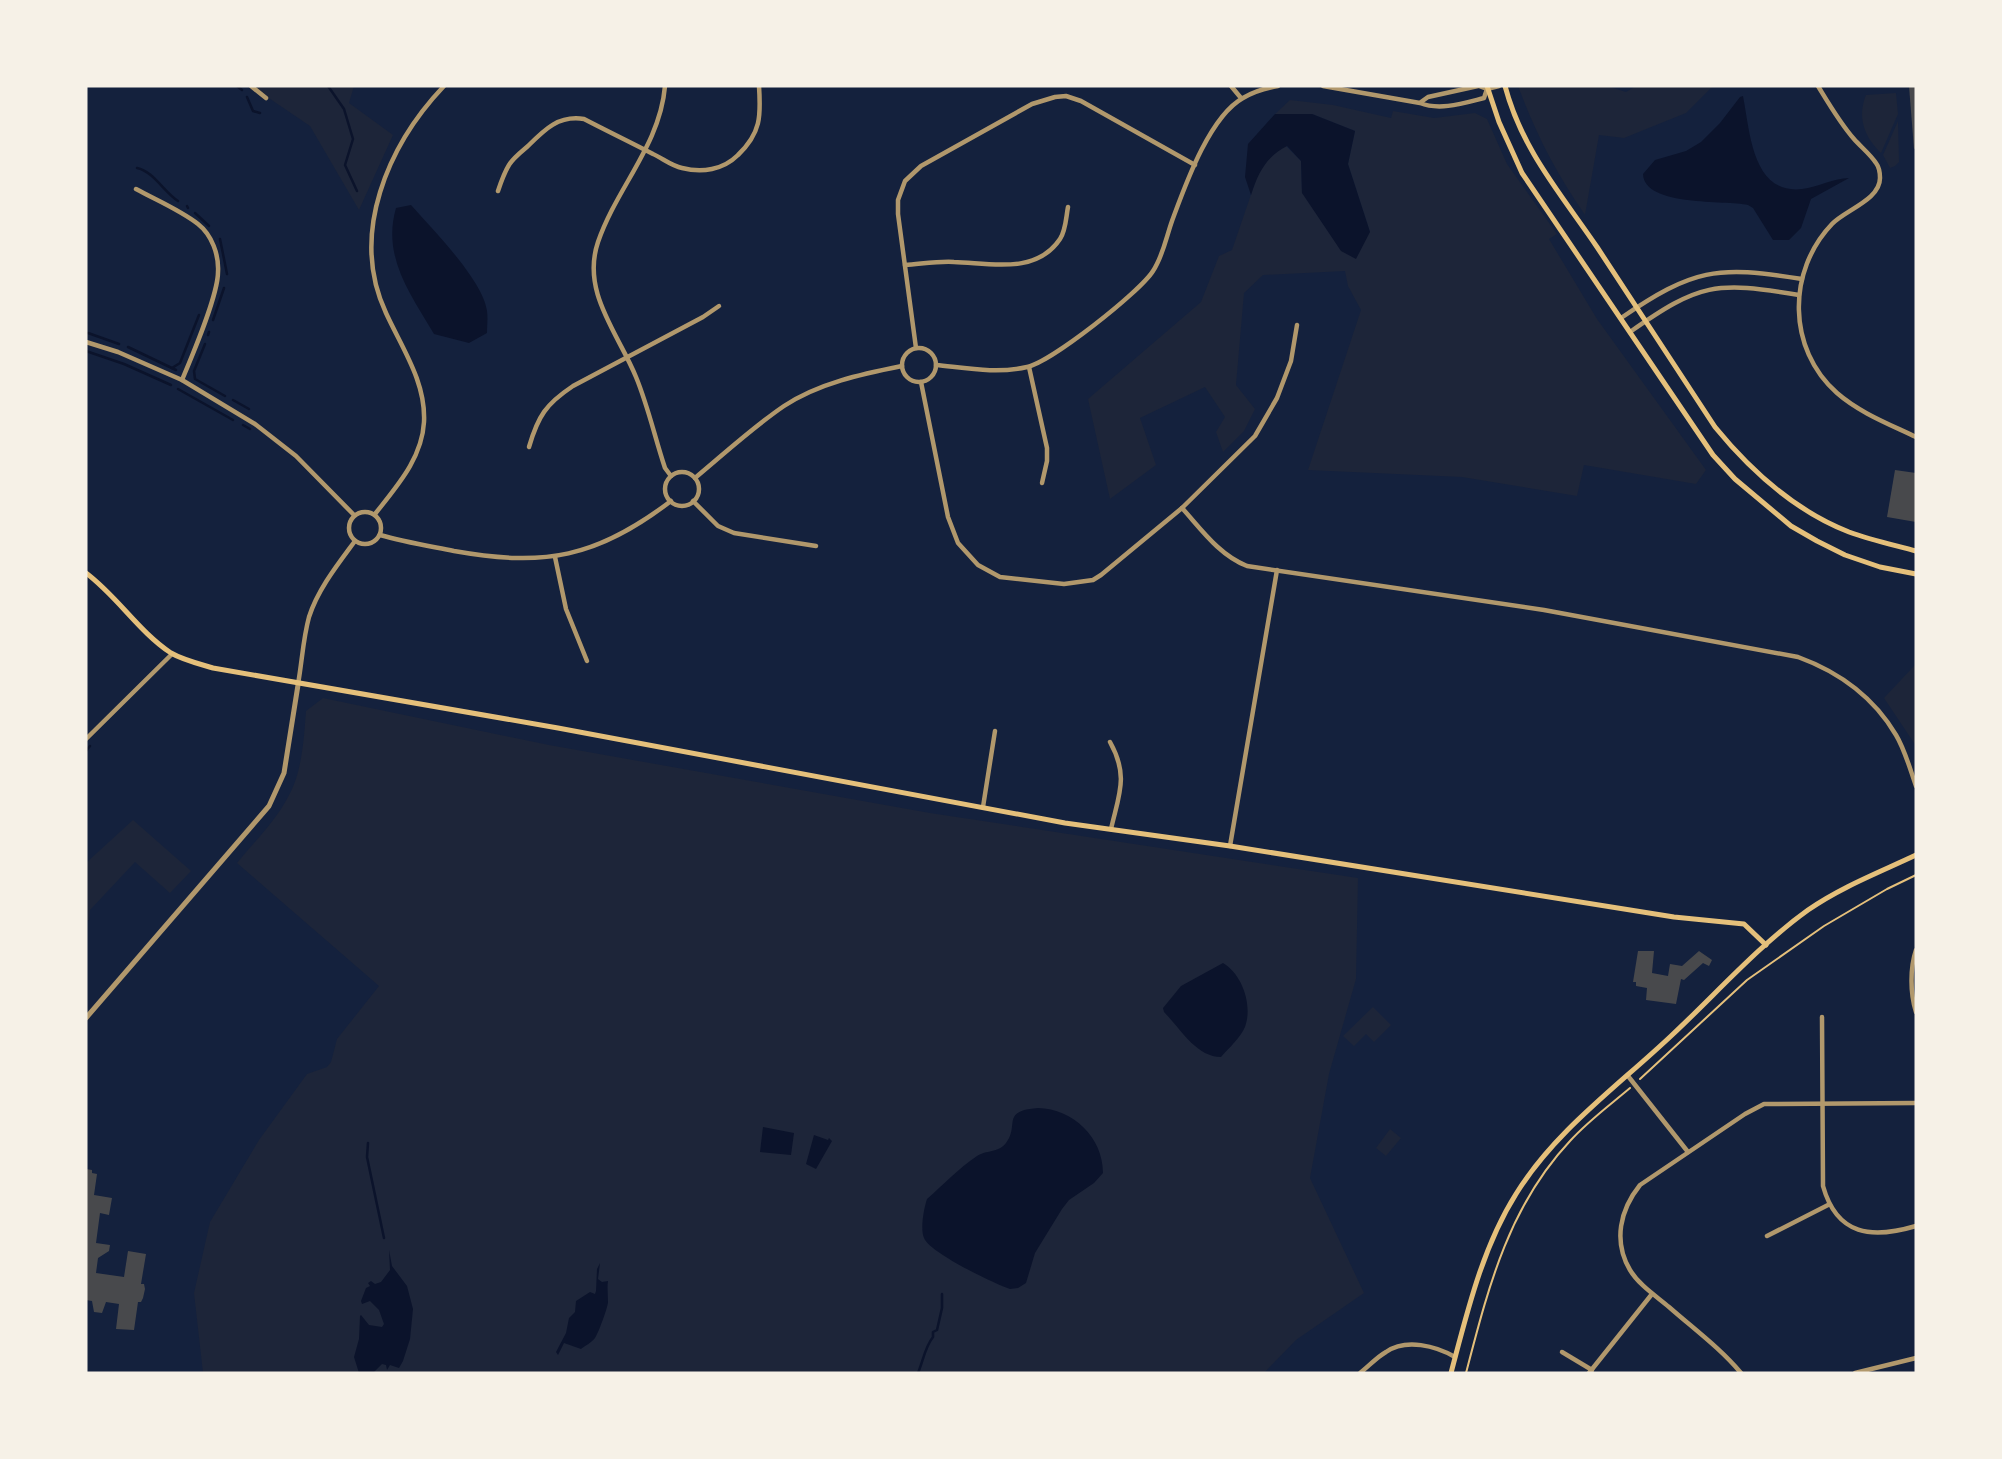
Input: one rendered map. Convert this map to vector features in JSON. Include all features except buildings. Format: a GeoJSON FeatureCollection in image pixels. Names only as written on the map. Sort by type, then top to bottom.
{"type":"FeatureCollection","features":[{"type":"Feature","properties":{"kind":"main road"},"geometry":{"type":"LineString","coordinates":[[1505,86],[1511,109],[1539,165],[1637,307],[1715,427],[1738,455],[1765,481],[1832,524],[1850,532],[1916,551]]}},
{"type":"Feature","properties":{"kind":"main road"},"geometry":{"type":"LineString","coordinates":[[1487,88],[1522,173],[1713,455],[1762,503],[1791,526],[1845,555],[1880,567],[1916,574]]}},
{"type":"Feature","properties":{"kind":"main road"},"geometry":{"type":"LineString","coordinates":[[86,573],[107,589],[151,636],[173,654],[213,668],[1065,823],[1230,846],[1674,917],[1738,922],[1749,927],[1766,945]]}},
{"type":"Feature","properties":{"kind":"main road"},"geometry":{"type":"LineString","coordinates":[[1451,1373],[1481,1269],[1514,1196],[1553,1144],[1629,1076],[1766,945],[1808,910],[1847,887],[1916,855]]}},
{"type":"Feature","properties":{"kind":"street"},"geometry":{"type":"LineString","coordinates":[[251,86],[266,98]]}},
{"type":"Feature","properties":{"kind":"street"},"geometry":{"type":"LineString","coordinates":[[375,514],[411,466],[424,422],[423,399],[416,374],[385,311],[376,283],[371,251],[372,223],[383,183],[403,142],[420,112],[444,86]]}},
{"type":"Feature","properties":{"kind":"street"},"geometry":{"type":"LineString","coordinates":[[665,86],[657,129],[603,230],[594,259],[594,274],[598,297],[643,396],[665,468],[671,476]]}},
{"type":"Feature","properties":{"kind":"street"},"geometry":{"type":"LineString","coordinates":[[498,191],[512,160],[549,126],[564,119],[584,119],[680,168],[705,170],[732,161],[749,145],[758,127],[761,115],[759,86]]}},
{"type":"Feature","properties":{"kind":"street"},"geometry":{"type":"LineString","coordinates":[[1231,86],[1241,99]]}},
{"type":"Feature","properties":{"kind":"street"},"geometry":{"type":"LineString","coordinates":[[936,365],[988,370],[1029,367],[1060,350],[1132,293],[1148,278],[1162,254],[1195,165],[1217,124],[1241,99],[1278,86]]}},
{"type":"Feature","properties":{"kind":"street"},"geometry":{"type":"LineString","coordinates":[[1323,86],[1428,106],[1456,105],[1484,98],[1487,88]]}},
{"type":"Feature","properties":{"kind":"street"},"geometry":{"type":"LineString","coordinates":[[1420,103],[1428,97],[1478,86],[1499,86]]}},
{"type":"Feature","properties":{"kind":"street"},"geometry":{"type":"LineString","coordinates":[[1818,86],[1848,132],[1875,162],[1880,171],[1880,181],[1874,194],[1844,213],[1822,236],[1810,257],[1799,295],[1798,312],[1802,335],[1813,363],[1828,385],[1862,410],[1916,437]]}},
{"type":"Feature","properties":{"kind":"street"},"geometry":{"type":"LineString","coordinates":[[916,348],[898,200],[905,181],[931,159],[1046,99],[1066,96],[1081,101],[1195,165]]}},
{"type":"Feature","properties":{"kind":"street"},"geometry":{"type":"LineString","coordinates":[[136,189],[197,223],[206,232],[218,257],[216,284],[182,380]]}},
{"type":"Feature","properties":{"kind":"street"},"geometry":{"type":"LineString","coordinates":[[905,265],[954,262],[997,266],[1025,262],[1044,253],[1060,239],[1068,207]]}},
{"type":"Feature","properties":{"kind":"street"},"geometry":{"type":"LineString","coordinates":[[1621,318],[1694,276],[1720,272],[1755,272],[1802,279]]}},
{"type":"Feature","properties":{"kind":"street"},"geometry":{"type":"LineString","coordinates":[[1630,332],[1685,296],[1722,287],[1753,287],[1799,295]]}},
{"type":"Feature","properties":{"kind":"street"},"geometry":{"type":"LineString","coordinates":[[529,447],[536,423],[554,399],[573,386],[704,317],[719,306]]}},
{"type":"Feature","properties":{"kind":"street"},"geometry":{"type":"LineString","coordinates":[[921,382],[948,517],[958,542],[978,565],[1000,577],[1064,584],[1093,580],[1182,508],[1255,436],[1277,398],[1292,361],[1297,325]]}},
{"type":"Feature","properties":{"kind":"street"},"geometry":{"type":"LineString","coordinates":[[86,342],[118,352],[182,380],[255,424],[296,456],[354,515]]}},
{"type":"Feature","properties":{"kind":"street"},"geometry":{"type":"LineString","coordinates":[[916,348],[922,348],[932,354],[936,365],[930,378],[921,382],[915,382],[906,376],[902,366],[907,352],[916,348]]}},
{"type":"Feature","properties":{"kind":"street"},"geometry":{"type":"LineString","coordinates":[[695,478],[784,406],[811,392],[851,377],[902,366]]}},
{"type":"Feature","properties":{"kind":"street"},"geometry":{"type":"LineString","coordinates":[[1029,367],[1047,448],[1042,484]]}},
{"type":"Feature","properties":{"kind":"street"},"geometry":{"type":"LineString","coordinates":[[686,473],[695,478],[699,487],[693,502],[680,506],[671,501],[665,492],[671,476],[686,473]]}},
{"type":"Feature","properties":{"kind":"street"},"geometry":{"type":"LineString","coordinates":[[380,535],[496,558],[555,557],[591,548],[624,533],[671,501]]}},
{"type":"Feature","properties":{"kind":"street"},"geometry":{"type":"LineString","coordinates":[[693,502],[718,526],[734,533],[816,546]]}},
{"type":"Feature","properties":{"kind":"street"},"geometry":{"type":"LineString","coordinates":[[1182,508],[1219,549],[1233,560],[1247,566],[1544,610],[1798,657],[1825,666],[1870,699],[1896,735],[1916,786]]}},
{"type":"Feature","properties":{"kind":"street"},"geometry":{"type":"LineString","coordinates":[[362,511],[375,514],[382,524],[380,535],[369,544],[355,541],[349,531],[354,515],[362,511]]}},
{"type":"Feature","properties":{"kind":"street"},"geometry":{"type":"LineString","coordinates":[[86,1018],[269,806],[284,773],[307,628],[314,606],[322,589],[355,541]]}},
{"type":"Feature","properties":{"kind":"street"},"geometry":{"type":"LineString","coordinates":[[555,557],[566,609],[586,662]]}},
{"type":"Feature","properties":{"kind":"street"},"geometry":{"type":"LineString","coordinates":[[1230,846],[1277,570]]}},
{"type":"Feature","properties":{"kind":"street"},"geometry":{"type":"LineString","coordinates":[[86,739],[173,654]]}},
{"type":"Feature","properties":{"kind":"street"},"geometry":{"type":"LineString","coordinates":[[983,807],[995,731]]}},
{"type":"Feature","properties":{"kind":"street"},"geometry":{"type":"LineString","coordinates":[[1110,742],[1118,756],[1123,774],[1111,829]]}},
{"type":"Feature","properties":{"kind":"street"},"geometry":{"type":"LineString","coordinates":[[1916,950],[1912,966],[1916,1012]]}},
{"type":"Feature","properties":{"kind":"street"},"geometry":{"type":"LineString","coordinates":[[1822,1017],[1823,1186],[1828,1205],[1851,1229],[1890,1234],[1916,1226]]}},
{"type":"Feature","properties":{"kind":"street"},"geometry":{"type":"LineString","coordinates":[[1629,1076],[1688,1152]]}},
{"type":"Feature","properties":{"kind":"street"},"geometry":{"type":"LineString","coordinates":[[1741,1373],[1726,1355],[1652,1294],[1629,1268],[1622,1248],[1622,1216],[1628,1199],[1640,1185],[1764,1104],[1916,1103]]}},
{"type":"Feature","properties":{"kind":"street"},"geometry":{"type":"LineString","coordinates":[[1767,1236],[1828,1205]]}},
{"type":"Feature","properties":{"kind":"street"},"geometry":{"type":"LineString","coordinates":[[1562,1352],[1590,1372],[1652,1294]]}},
{"type":"Feature","properties":{"kind":"street"},"geometry":{"type":"LineString","coordinates":[[1360,1373],[1388,1350],[1403,1346],[1426,1345],[1455,1357]]}},
{"type":"Feature","properties":{"kind":"street"},"geometry":{"type":"LineString","coordinates":[[1855,1373],[1916,1358]]}},
{"type":"Feature","properties":{"kind":"path"},"geometry":{"type":"LineString","coordinates":[[1640,1078],[1747,980],[1824,926],[1916,875]]}},
{"type":"Feature","properties":{"kind":"path"},"geometry":{"type":"LineString","coordinates":[[1466,1373],[1487,1292],[1501,1251],[1531,1192],[1570,1140],[1627,1091]]}},
{"type":"Feature","properties":{"kind":"shaded area"},"geometry":{"type":"Polygon","coordinates":[[[251,86],[354,86],[349,103],[393,135],[359,210],[310,126],[251,86]]]}},
{"type":"Feature","properties":{"kind":"shaded area"},"geometry":{"type":"Polygon","coordinates":[[[1518,86],[1607,86],[1626,92],[1636,86],[1713,86],[1686,113],[1624,138],[1599,135],[1585,215],[1547,153],[1518,86]]]}},
{"type":"Feature","properties":{"kind":"shaded area"},"geometry":{"type":"Polygon","coordinates":[[[1896,93],[1898,114],[1881,153],[1866,133],[1862,119],[1863,103],[1866,95],[1896,93]]]}},
{"type":"Feature","properties":{"kind":"shaded area"},"geometry":{"type":"Polygon","coordinates":[[[1743,96],[1756,158],[1773,182],[1785,188],[1802,189],[1849,178],[1811,199],[1801,228],[1789,240],[1773,240],[1753,208],[1748,205],[1671,197],[1647,185],[1643,174],[1655,160],[1686,151],[1701,142],[1743,96]]]}},
{"type":"Feature","properties":{"kind":"shaded area"},"geometry":{"type":"Polygon","coordinates":[[[1290,100],[1333,105],[1391,118],[1393,111],[1434,118],[1475,113],[1487,119],[1507,164],[1557,234],[1549,239],[1597,319],[1706,470],[1696,484],[1584,465],[1577,496],[1462,477],[1308,470],[1361,310],[1348,286],[1345,271],[1263,275],[1244,293],[1236,385],[1255,409],[1244,431],[1223,452],[1216,432],[1225,417],[1205,387],[1140,418],[1156,465],[1110,499],[1088,399],[1201,302],[1219,256],[1232,250],[1258,174],[1271,155],[1286,146],[1301,161],[1302,193],[1370,232],[1348,164],[1355,131],[1312,114],[1275,114],[1290,100]]]}},
{"type":"Feature","properties":{"kind":"shaded area"},"geometry":{"type":"Polygon","coordinates":[[[1275,114],[1312,114],[1355,131],[1348,164],[1370,232],[1356,259],[1341,251],[1302,193],[1301,161],[1287,146],[1264,166],[1251,195],[1245,177],[1248,144],[1275,114]]]}},
{"type":"Feature","properties":{"kind":"shaded area"},"geometry":{"type":"Polygon","coordinates":[[[1898,121],[1899,162],[1890,168],[1883,155],[1898,121]]]}},
{"type":"Feature","properties":{"kind":"shaded area"},"geometry":{"type":"Polygon","coordinates":[[[411,205],[467,270],[483,299],[487,314],[487,333],[469,343],[434,334],[401,274],[393,243],[393,226],[396,208],[411,205]]]}},
{"type":"Feature","properties":{"kind":"shaded area"},"geometry":{"type":"Polygon","coordinates":[[[1916,664],[1916,746],[1884,698],[1916,664]]]}},
{"type":"Feature","properties":{"kind":"shaded area"},"geometry":{"type":"Polygon","coordinates":[[[323,698],[549,745],[930,813],[1358,878],[1356,979],[1329,1074],[1310,1178],[1364,1293],[1296,1340],[1264,1373],[203,1373],[194,1293],[210,1222],[259,1140],[307,1074],[327,1067],[331,1062],[337,1039],[379,986],[237,863],[271,823],[293,788],[303,744],[306,711],[323,698]]]}},
{"type":"Feature","properties":{"kind":"shaded area"},"geometry":{"type":"Polygon","coordinates":[[[133,820],[191,871],[170,893],[135,862],[90,910],[89,920],[86,921],[86,863],[133,820]]]}},
{"type":"Feature","properties":{"kind":"shaded area"},"geometry":{"type":"Polygon","coordinates":[[[1223,963],[1240,982],[1248,1009],[1243,1031],[1221,1057],[1212,1056],[1196,1047],[1163,1008],[1181,986],[1223,963]]]}},
{"type":"Feature","properties":{"kind":"shaded area"},"geometry":{"type":"Polygon","coordinates":[[[1373,1007],[1391,1025],[1374,1042],[1366,1034],[1354,1046],[1343,1036],[1373,1007]]]}},
{"type":"Feature","properties":{"kind":"shaded area"},"geometry":{"type":"Polygon","coordinates":[[[1038,1108],[1063,1114],[1084,1127],[1098,1148],[1103,1173],[1094,1183],[1069,1200],[1035,1253],[1026,1283],[1010,1289],[963,1267],[938,1251],[924,1238],[922,1224],[927,1199],[977,1156],[1006,1143],[1013,1120],[1019,1112],[1038,1108]]]}},
{"type":"Feature","properties":{"kind":"shaded area"},"geometry":{"type":"Polygon","coordinates":[[[763,1127],[794,1133],[791,1155],[760,1152],[763,1127]]]}},
{"type":"Feature","properties":{"kind":"shaded area"},"geometry":{"type":"Polygon","coordinates":[[[1390,1129],[1401,1138],[1386,1156],[1376,1148],[1390,1129]]]}},
{"type":"Feature","properties":{"kind":"shaded area"},"geometry":{"type":"Polygon","coordinates":[[[814,1135],[832,1141],[816,1169],[806,1164],[814,1135]]]}},
{"type":"Feature","properties":{"kind":"shaded area"},"geometry":{"type":"Polygon","coordinates":[[[389,1250],[392,1266],[407,1286],[413,1309],[410,1339],[399,1368],[390,1365],[387,1370],[386,1365],[382,1364],[373,1373],[359,1373],[354,1357],[359,1339],[360,1316],[369,1325],[382,1327],[384,1324],[379,1310],[370,1301],[362,1304],[361,1301],[366,1288],[370,1286],[368,1283],[381,1282],[390,1270],[389,1250]]]}},
{"type":"Feature","properties":{"kind":"shaded area"},"geometry":{"type":"Polygon","coordinates":[[[600,1263],[598,1279],[602,1282],[608,1281],[608,1302],[596,1336],[581,1349],[564,1343],[558,1355],[556,1352],[566,1333],[569,1318],[575,1312],[576,1301],[590,1292],[595,1294],[600,1263]]]}},
{"type":"Feature","properties":{"kind":"waterway"},"geometry":{"type":"LineString","coordinates":[[237,86],[242,90]]}},
{"type":"Feature","properties":{"kind":"waterway"},"geometry":{"type":"LineString","coordinates":[[328,86],[344,109],[353,139],[345,165],[357,191]]}},
{"type":"Feature","properties":{"kind":"waterway"},"geometry":{"type":"LineString","coordinates":[[247,97],[253,111],[260,113]]}},
{"type":"Feature","properties":{"kind":"waterway"},"geometry":{"type":"LineString","coordinates":[[137,168],[153,177],[178,201]]}},
{"type":"Feature","properties":{"kind":"waterway"},"geometry":{"type":"LineString","coordinates":[[195,213],[209,226]]}},
{"type":"Feature","properties":{"kind":"waterway"},"geometry":{"type":"LineString","coordinates":[[220,239],[227,274]]}},
{"type":"Feature","properties":{"kind":"waterway"},"geometry":{"type":"LineString","coordinates":[[213,320],[224,288]]}},
{"type":"Feature","properties":{"kind":"waterway"},"geometry":{"type":"LineString","coordinates":[[172,368],[180,363],[199,315]]}},
{"type":"Feature","properties":{"kind":"waterway"},"geometry":{"type":"LineString","coordinates":[[88,333],[119,344]]}},
{"type":"Feature","properties":{"kind":"waterway"},"geometry":{"type":"LineString","coordinates":[[205,344],[194,371],[195,379],[225,396]]}},
{"type":"Feature","properties":{"kind":"waterway"},"geometry":{"type":"LineString","coordinates":[[128,347],[176,370]]}},
{"type":"Feature","properties":{"kind":"waterway"},"geometry":{"type":"LineString","coordinates":[[86,351],[171,385]]}},
{"type":"Feature","properties":{"kind":"waterway"},"geometry":{"type":"LineString","coordinates":[[178,389],[233,420]]}},
{"type":"Feature","properties":{"kind":"waterway"},"geometry":{"type":"LineString","coordinates":[[233,400],[249,409]]}},
{"type":"Feature","properties":{"kind":"waterway"},"geometry":{"type":"LineString","coordinates":[[243,425],[250,429]]}},
{"type":"Feature","properties":{"kind":"waterway"},"geometry":{"type":"LineString","coordinates":[[86,751],[90,746]]}},
{"type":"Feature","properties":{"kind":"waterway"},"geometry":{"type":"LineString","coordinates":[[368,1143],[367,1157],[384,1238]]}},
{"type":"Feature","properties":{"kind":"waterway"},"geometry":{"type":"LineString","coordinates":[[918,1373],[933,1332],[937,1330],[942,1294]]}}]}
